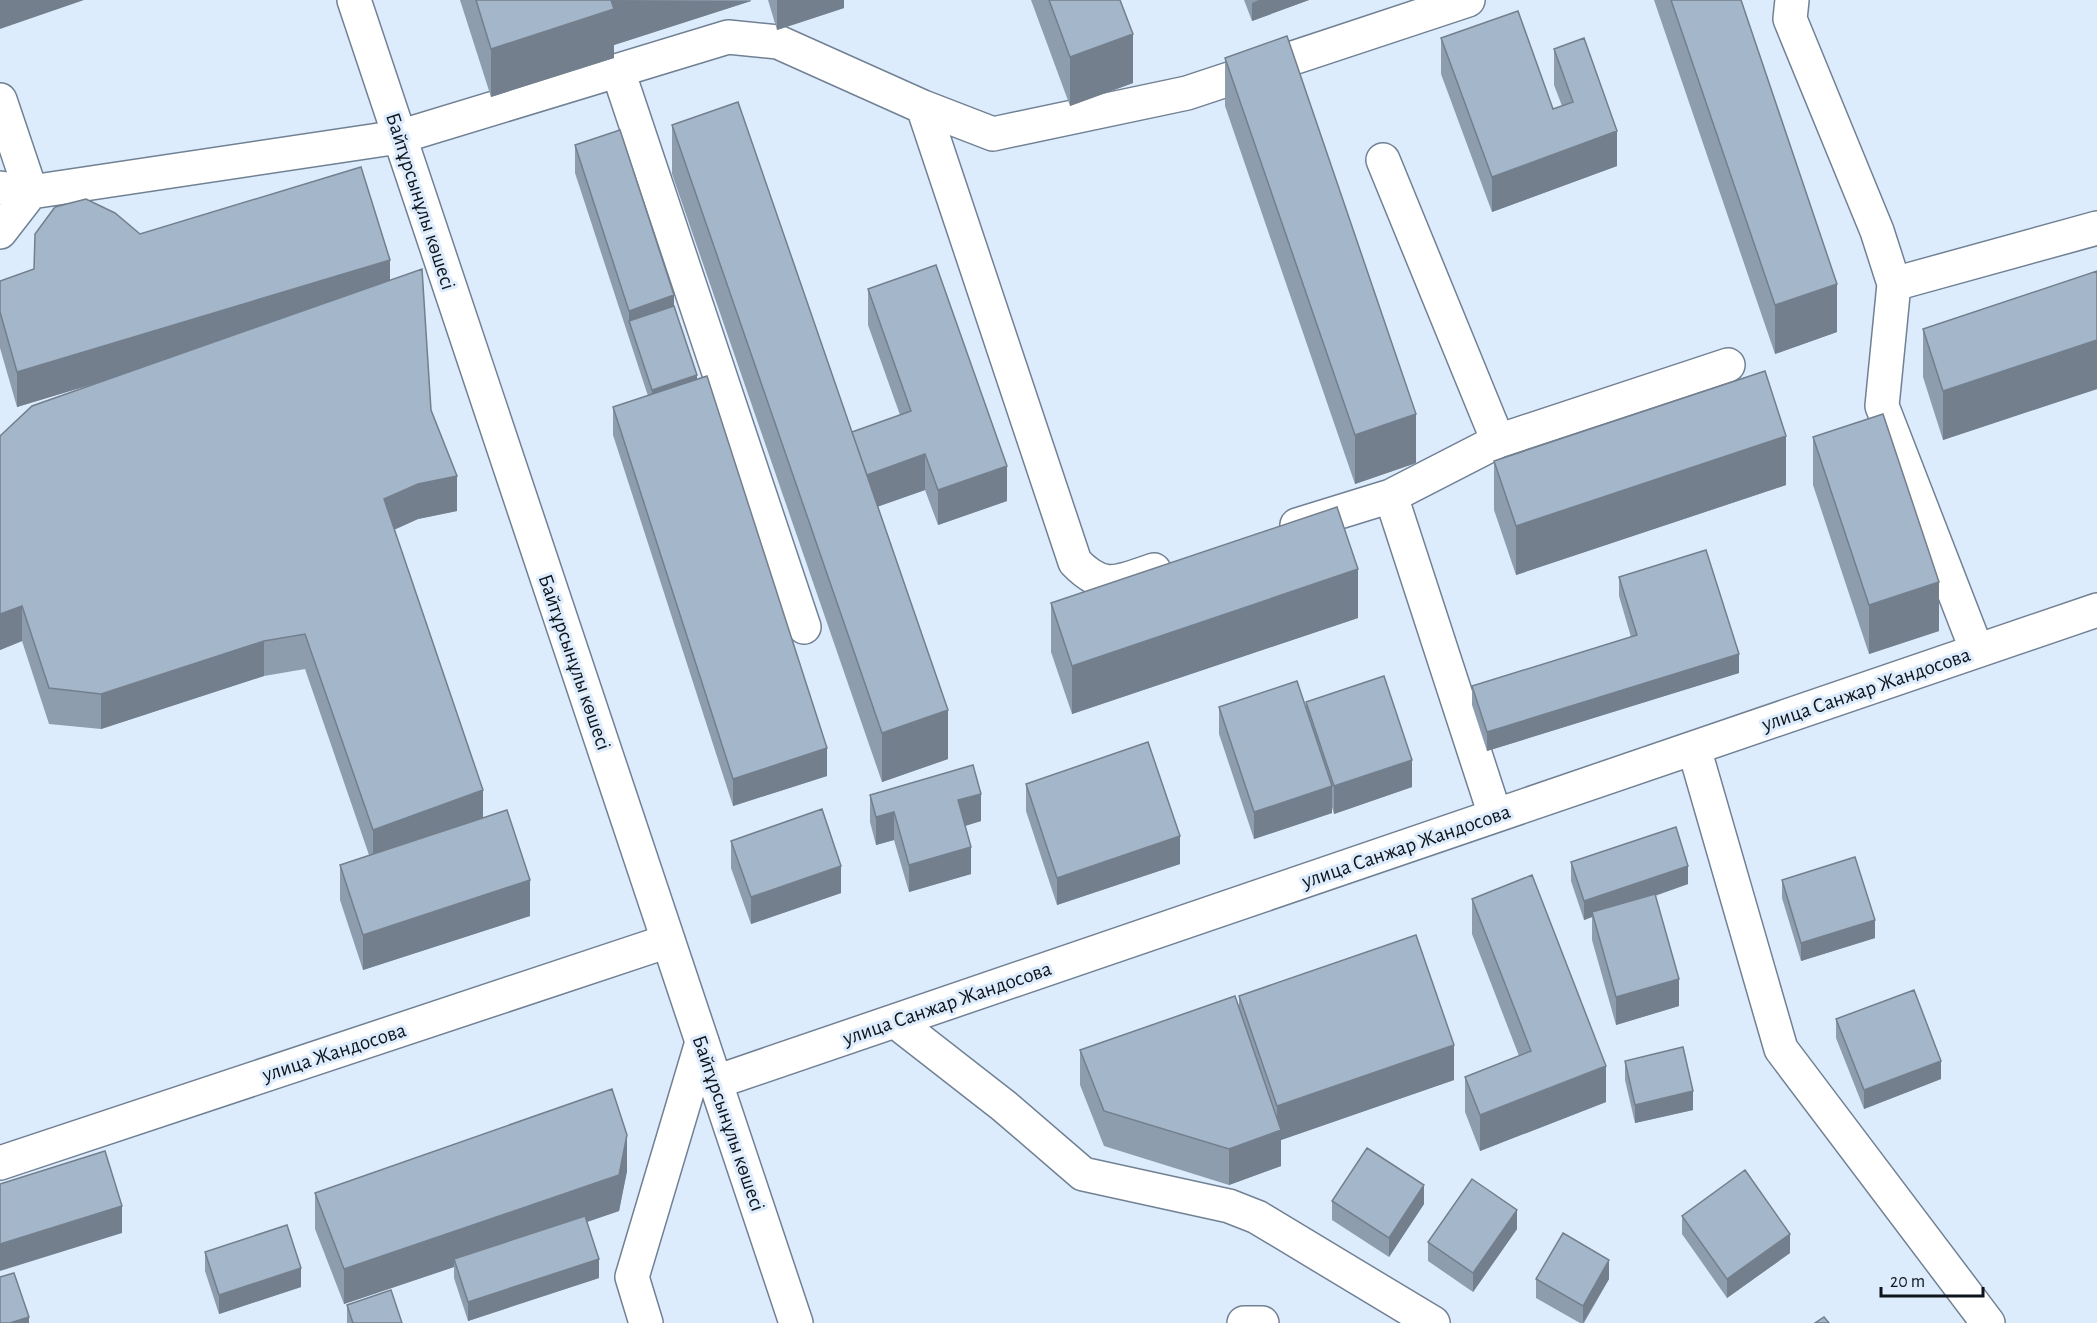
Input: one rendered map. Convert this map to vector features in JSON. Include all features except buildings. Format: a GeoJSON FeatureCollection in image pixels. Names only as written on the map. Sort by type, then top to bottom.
{"type":"FeatureCollection","features":[{"type":"Feature","properties":{"kind":"street","name":"Байтұрсынұлы көшесі"},"geometry":{"type":"LineString","coordinates":[[354,0],[796,1323]]}},
{"type":"Feature","properties":{"kind":"street"},"geometry":{"type":"LineString","coordinates":[[15,190],[399,138],[728,38],[778,42],[923,107],[993,134],[1187,93],[1468,0]]}},
{"type":"Feature","properties":{"kind":"street"},"geometry":{"type":"LineString","coordinates":[[1792,0],[1790,19],[1876,231],[1894,284],[1882,406],[1977,651]]}},
{"type":"Feature","properties":{"kind":"street"},"geometry":{"type":"LineString","coordinates":[[618,71],[804,627]]}},
{"type":"Feature","properties":{"kind":"street"},"geometry":{"type":"LineString","coordinates":[[0,100],[15,190],[0,232]]}},
{"type":"Feature","properties":{"kind":"street"},"geometry":{"type":"LineString","coordinates":[[923,107],[1075,562],[1087,574],[1110,584],[1178,563]]}},
{"type":"Feature","properties":{"kind":"street"},"geometry":{"type":"LineString","coordinates":[[1383,160],[1498,441]]}},
{"type":"Feature","properties":{"kind":"street"},"geometry":{"type":"LineString","coordinates":[[1894,284],[2097,228]]}},
{"type":"Feature","properties":{"kind":"street"},"geometry":{"type":"LineString","coordinates":[[1267,535],[1390,496],[1498,441],[1728,365]]}},
{"type":"Feature","properties":{"kind":"street"},"geometry":{"type":"LineString","coordinates":[[1390,496],[1495,815]]}},
{"type":"Feature","properties":{"kind":"street","name":"улица Санжар Жандосова"},"geometry":{"type":"LineString","coordinates":[[716,1082],[2097,610]]}},
{"type":"Feature","properties":{"kind":"street"},"geometry":{"type":"LineString","coordinates":[[1694,748],[1781,1049],[1988,1323]]}},
{"type":"Feature","properties":{"kind":"street","name":"улица Жандосова"},"geometry":{"type":"LineString","coordinates":[[0,1163],[668,941]]}},
{"type":"Feature","properties":{"kind":"street"},"geometry":{"type":"LineString","coordinates":[[896,1021],[1004,1106],[1083,1174],[1229,1206],[1257,1217],[1433,1323]]}},
{"type":"Feature","properties":{"kind":"street"},"geometry":{"type":"LineString","coordinates":[[640,1321],[632,1277],[702,1042]]}},
{"type":"Feature","properties":{"kind":"street"},"geometry":{"type":"LineString","coordinates":[[1244,1323],[1262,1323]]}}]}
